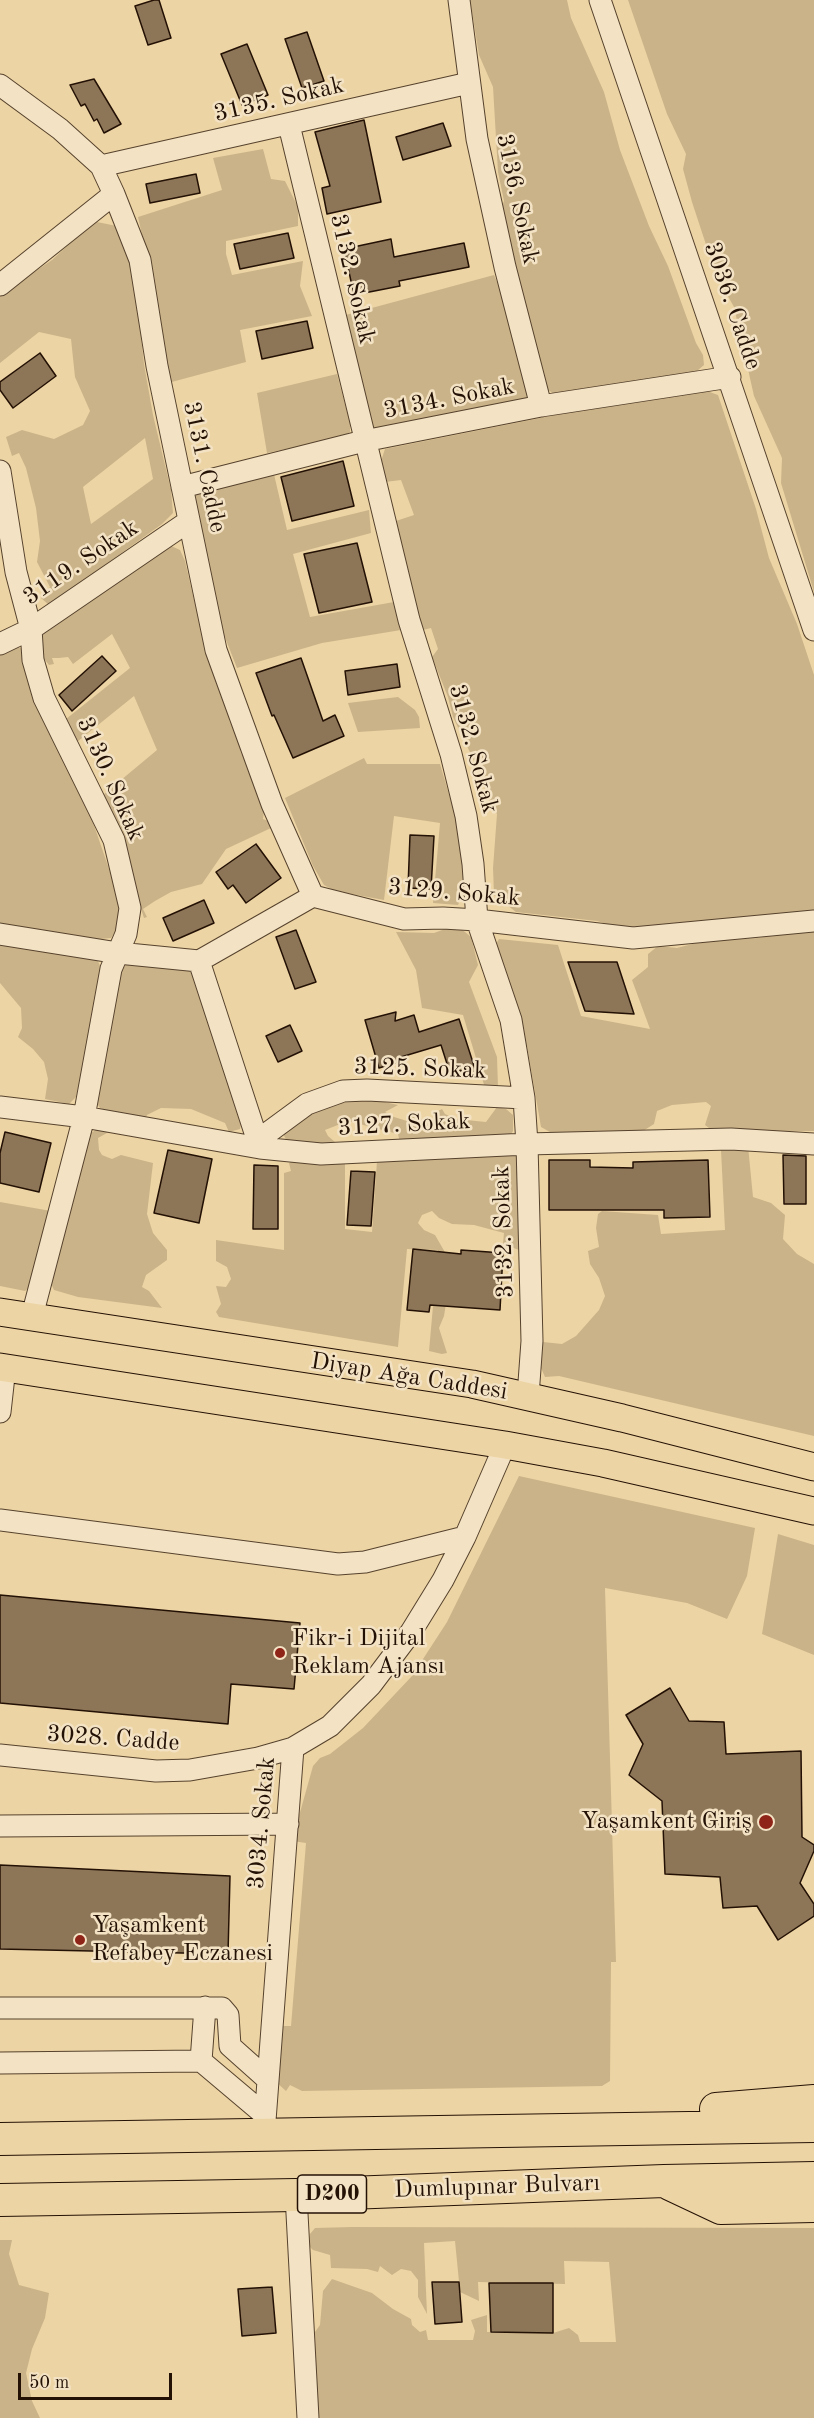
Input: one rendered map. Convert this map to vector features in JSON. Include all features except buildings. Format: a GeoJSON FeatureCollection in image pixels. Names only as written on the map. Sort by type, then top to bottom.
{"type":"FeatureCollection","features":[{"type":"Feature","properties":{"kind":"highway"},"geometry":{"type":"LineString","coordinates":[[625,2128],[658,2115],[814,2101]]}},
{"type":"Feature","properties":{"kind":"highway"},"geometry":{"type":"LineString","coordinates":[[0,2139],[264,2125],[625,2128],[814,2126]]}},
{"type":"Feature","properties":{"kind":"highway","name":"Dumlupınar Bulvarı"},"geometry":{"type":"LineString","coordinates":[[0,2200],[296,2195],[664,2181],[814,2178]]}},
{"type":"Feature","properties":{"kind":"highway"},"geometry":{"type":"LineString","coordinates":[[664,2181],[721,2208],[814,2206]]}},
{"type":"Feature","properties":{"kind":"main road","name":"Diyap Ağa Caddesi"},"geometry":{"type":"LineString","coordinates":[[0,1312],[312,1362],[472,1384],[814,1467]]}},
{"type":"Feature","properties":{"kind":"main road"},"geometry":{"type":"LineString","coordinates":[[3,1367],[505,1445],[603,1463],[814,1512]]}},
{"type":"Feature","properties":{"kind":"street","name":"3136. Sokak"},"geometry":{"type":"LineString","coordinates":[[459,0],[477,139],[489,198],[541,406]]}},
{"type":"Feature","properties":{"kind":"street","name":"3036. Cadde"},"geometry":{"type":"LineString","coordinates":[[600,0],[730,377],[814,630]]}},
{"type":"Feature","properties":{"kind":"street","name":"3135. Sokak"},"geometry":{"type":"LineString","coordinates":[[101,166],[469,83]]}},
{"type":"Feature","properties":{"kind":"street","name":"3131. Cadde"},"geometry":{"type":"LineString","coordinates":[[0,85],[60,129],[101,166],[140,260],[157,366],[216,650],[272,804],[313,896]]}},
{"type":"Feature","properties":{"kind":"street","name":"3132. Sokak"},"geometry":{"type":"LineString","coordinates":[[289,125],[409,620],[451,754],[466,816],[473,864],[477,920],[511,1020],[524,1098],[527,1144],[532,1341],[528,1396]]}},
{"type":"Feature","properties":{"kind":"street"},"geometry":{"type":"LineString","coordinates":[[0,285],[114,194]]}},
{"type":"Feature","properties":{"kind":"street","name":"3134. Sokak"},"geometry":{"type":"LineString","coordinates":[[182,487],[364,441],[541,406],[730,377]]}},
{"type":"Feature","properties":{"kind":"street","name":"3130. Sokak"},"geometry":{"type":"LineString","coordinates":[[0,471],[16,572],[31,629],[33,660],[44,698],[114,840],[130,908],[126,934],[111,969],[84,1117],[32,1316]]}},
{"type":"Feature","properties":{"kind":"street","name":"3119. Sokak"},"geometry":{"type":"LineString","coordinates":[[0,644],[31,629],[189,521]]}},
{"type":"Feature","properties":{"kind":"street"},"geometry":{"type":"LineString","coordinates":[[0,934],[118,953],[199,961],[313,896]]}},
{"type":"Feature","properties":{"kind":"street","name":"3129. Sokak"},"geometry":{"type":"LineString","coordinates":[[313,896],[404,919],[477,920],[633,938],[814,921]]}},
{"type":"Feature","properties":{"kind":"street"},"geometry":{"type":"LineString","coordinates":[[199,961],[259,1144]]}},
{"type":"Feature","properties":{"kind":"street","name":"3125. Sokak"},"geometry":{"type":"LineString","coordinates":[[259,1144],[307,1104],[343,1091],[367,1090],[524,1098]]}},
{"type":"Feature","properties":{"kind":"street","name":"3127. Sokak"},"geometry":{"type":"LineString","coordinates":[[0,1107],[335,1154],[527,1144],[731,1139],[814,1144]]}},
{"type":"Feature","properties":{"kind":"street"},"geometry":{"type":"LineString","coordinates":[[0,1412],[3,1367]]}},
{"type":"Feature","properties":{"kind":"street","name":"3034. Sokak"},"geometry":{"type":"LineString","coordinates":[[264,2125],[293,1748],[330,1726],[371,1685],[416,1624],[465,1537],[505,1445]]}},
{"type":"Feature","properties":{"kind":"street"},"geometry":{"type":"LineString","coordinates":[[0,1520],[338,1564],[365,1562],[465,1537]]}},
{"type":"Feature","properties":{"kind":"street","name":"3028. Cadde"},"geometry":{"type":"LineString","coordinates":[[0,1755],[156,1771],[190,1770],[258,1758],[293,1748]]}},
{"type":"Feature","properties":{"kind":"street"},"geometry":{"type":"LineString","coordinates":[[0,1826],[288,1824]]}},
{"type":"Feature","properties":{"kind":"street"},"geometry":{"type":"LineString","coordinates":[[201,2061],[205,2007]]}},
{"type":"Feature","properties":{"kind":"street"},"geometry":{"type":"LineString","coordinates":[[0,2008],[217,2007],[225,2011],[229,2020],[231,2046],[267,2079]]}},
{"type":"Feature","properties":{"kind":"street"},"geometry":{"type":"LineString","coordinates":[[0,2063],[201,2061],[264,2125]]}},
{"type":"Feature","properties":{"kind":"street"},"geometry":{"type":"LineString","coordinates":[[296,2195],[308,2418]]}},
{"type":"Feature","properties":{"kind":"shaded area"},"geometry":{"type":"Polygon","coordinates":[[[470,0],[567,0],[571,18],[604,92],[620,150],[649,226],[668,266],[696,343],[703,355],[704,365],[697,371],[690,375],[555,395],[547,389],[533,343],[501,209],[504,201],[498,172],[493,87],[479,55],[470,0]]]}},
{"type":"Feature","properties":{"kind":"shaded area"},"geometry":{"type":"Polygon","coordinates":[[[628,0],[814,0],[814,592],[781,483],[782,458],[754,396],[734,307],[716,275],[692,202],[683,169],[686,154],[667,114],[628,0]]]}},
{"type":"Feature","properties":{"kind":"shaded area"},"geometry":{"type":"Polygon","coordinates":[[[263,149],[271,179],[285,181],[298,207],[298,226],[226,241],[226,254],[232,275],[303,261],[300,286],[312,316],[240,330],[246,362],[168,383],[150,271],[138,217],[222,190],[213,158],[263,149]]]}},
{"type":"Feature","properties":{"kind":"shaded area"},"geometry":{"type":"Polygon","coordinates":[[[97,222],[117,226],[133,258],[144,364],[153,415],[171,490],[173,513],[162,524],[49,605],[41,598],[50,587],[37,562],[40,541],[36,508],[26,468],[19,453],[12,456],[6,437],[22,430],[54,439],[83,425],[90,411],[75,377],[71,339],[39,332],[0,363],[0,295],[52,260],[97,222]],[[145,438],[83,487],[91,524],[153,479],[145,438]]]}},
{"type":"Feature","properties":{"kind":"shaded area"},"geometry":{"type":"Polygon","coordinates":[[[494,275],[510,311],[529,398],[377,430],[368,423],[342,316],[494,275]]]}},
{"type":"Feature","properties":{"kind":"shaded area"},"geometry":{"type":"Polygon","coordinates":[[[337,374],[350,423],[350,432],[343,437],[267,453],[257,393],[337,374]]]}},
{"type":"Feature","properties":{"kind":"shaded area"},"geometry":{"type":"Polygon","coordinates":[[[696,387],[718,395],[756,509],[769,558],[797,624],[814,675],[814,912],[656,926],[617,927],[597,921],[516,912],[494,895],[493,868],[497,814],[489,801],[479,771],[453,717],[448,697],[432,657],[438,649],[431,628],[419,631],[396,521],[414,515],[401,480],[385,482],[381,461],[385,449],[696,387]]]}},
{"type":"Feature","properties":{"kind":"shaded area"},"geometry":{"type":"Polygon","coordinates":[[[273,470],[287,530],[369,510],[371,533],[293,554],[310,617],[394,602],[401,630],[322,643],[237,668],[222,630],[191,496],[201,487],[273,470]]]}},
{"type":"Feature","properties":{"kind":"shaded area"},"geometry":{"type":"Polygon","coordinates":[[[169,545],[180,550],[185,561],[199,621],[215,660],[230,714],[229,720],[252,775],[264,812],[263,819],[268,821],[271,828],[226,849],[202,884],[171,892],[155,901],[143,909],[147,917],[144,918],[103,795],[157,750],[134,696],[77,742],[66,719],[130,668],[112,634],[73,664],[68,657],[52,658],[54,664],[49,665],[41,655],[40,636],[43,630],[169,545]]]}},
{"type":"Feature","properties":{"kind":"shaded area"},"geometry":{"type":"Polygon","coordinates":[[[17,647],[25,649],[86,802],[122,908],[118,927],[111,938],[100,939],[0,923],[0,651],[17,647]]]}},
{"type":"Feature","properties":{"kind":"shaded area"},"geometry":{"type":"Polygon","coordinates":[[[398,697],[415,710],[419,717],[420,728],[358,732],[348,703],[398,697]]]}},
{"type":"Feature","properties":{"kind":"shaded area"},"geometry":{"type":"Polygon","coordinates":[[[364,758],[367,764],[440,764],[459,828],[465,890],[458,905],[433,903],[440,823],[394,816],[384,900],[335,891],[324,885],[313,866],[285,798],[364,758]]]}},
{"type":"Feature","properties":{"kind":"shaded area"},"geometry":{"type":"Polygon","coordinates":[[[459,927],[471,937],[478,965],[469,982],[497,1057],[498,1087],[485,1088],[463,1015],[422,1008],[416,970],[396,932],[434,933],[459,927]]]}},
{"type":"Feature","properties":{"kind":"shaded area"},"geometry":{"type":"Polygon","coordinates":[[[814,929],[814,1131],[713,1131],[705,1125],[711,1106],[706,1102],[672,1105],[657,1111],[654,1124],[643,1131],[627,1133],[550,1132],[541,1127],[527,1046],[521,1043],[494,947],[499,939],[558,945],[581,1016],[650,1029],[632,980],[648,967],[648,954],[658,946],[677,948],[704,941],[758,938],[814,929]]]}},
{"type":"Feature","properties":{"kind":"shaded area"},"geometry":{"type":"Polygon","coordinates":[[[0,942],[96,957],[103,972],[76,1097],[69,1104],[45,1099],[48,1079],[44,1062],[18,1037],[22,1028],[21,1008],[0,983],[0,942]]]}},
{"type":"Feature","properties":{"kind":"shaded area"},"geometry":{"type":"Polygon","coordinates":[[[127,965],[193,971],[242,1120],[240,1129],[229,1132],[225,1123],[191,1109],[161,1108],[147,1115],[144,1122],[100,1108],[94,1099],[120,969],[127,965]]]}},
{"type":"Feature","properties":{"kind":"shaded area"},"geometry":{"type":"Polygon","coordinates":[[[380,1101],[398,1105],[385,1112],[407,1121],[412,1116],[433,1122],[436,1112],[442,1109],[445,1114],[456,1119],[486,1122],[497,1107],[506,1109],[513,1115],[513,1131],[509,1137],[400,1143],[398,1134],[348,1121],[325,1130],[335,1142],[334,1146],[288,1143],[283,1134],[311,1112],[336,1103],[380,1101]]]}},
{"type":"Feature","properties":{"kind":"shaded area"},"geometry":{"type":"Polygon","coordinates":[[[99,1128],[114,1129],[98,1138],[102,1155],[112,1159],[121,1155],[153,1163],[147,1214],[153,1233],[167,1250],[167,1260],[146,1275],[142,1287],[149,1291],[162,1308],[78,1297],[54,1290],[50,1281],[57,1265],[63,1229],[86,1136],[99,1128]]]}},
{"type":"Feature","properties":{"kind":"shaded area"},"geometry":{"type":"Polygon","coordinates":[[[727,1145],[748,1146],[753,1197],[771,1203],[785,1215],[783,1239],[797,1254],[814,1264],[814,1436],[559,1376],[545,1377],[541,1368],[543,1342],[562,1344],[576,1336],[599,1310],[605,1296],[599,1278],[590,1264],[588,1251],[599,1247],[596,1228],[598,1214],[602,1211],[658,1215],[661,1234],[725,1230],[721,1150],[727,1145]]]}},
{"type":"Feature","properties":{"kind":"shaded area"},"geometry":{"type":"Polygon","coordinates":[[[513,1153],[520,1161],[519,1250],[503,1244],[504,1233],[474,1225],[452,1224],[439,1218],[432,1211],[422,1215],[418,1223],[424,1230],[435,1235],[446,1254],[448,1292],[444,1316],[439,1328],[447,1353],[429,1351],[438,1250],[407,1249],[398,1347],[219,1317],[216,1312],[221,1304],[216,1286],[226,1287],[231,1279],[227,1267],[216,1261],[216,1240],[284,1250],[284,1173],[291,1171],[289,1163],[294,1160],[345,1164],[345,1229],[372,1232],[377,1161],[513,1153]]]}},
{"type":"Feature","properties":{"kind":"shaded area"},"geometry":{"type":"Polygon","coordinates":[[[0,1202],[51,1211],[32,1285],[25,1291],[0,1286],[0,1202]]]}},
{"type":"Feature","properties":{"kind":"shaded area"},"geometry":{"type":"Polygon","coordinates":[[[519,1476],[755,1528],[747,1576],[727,1619],[687,1603],[605,1588],[616,1962],[611,1962],[610,2081],[602,2086],[302,2091],[290,2085],[286,2091],[275,2081],[277,2026],[291,2026],[306,1843],[292,1841],[313,1766],[320,1758],[330,1754],[363,1728],[412,1676],[447,1622],[519,1476]]]}},
{"type":"Feature","properties":{"kind":"shaded area"},"geometry":{"type":"Polygon","coordinates":[[[778,1534],[814,1545],[814,1655],[762,1634],[778,1534]]]}},
{"type":"Feature","properties":{"kind":"shaded area"},"geometry":{"type":"Polygon","coordinates":[[[315,2228],[814,2228],[814,2418],[317,2418],[312,2336],[320,2325],[323,2291],[332,2279],[372,2293],[411,2319],[412,2325],[420,2332],[426,2330],[428,2340],[473,2340],[475,2331],[471,2320],[487,2315],[487,2332],[553,2333],[569,2328],[578,2335],[580,2342],[616,2342],[609,2262],[564,2261],[565,2284],[478,2282],[479,2301],[460,2292],[455,2241],[424,2243],[427,2314],[418,2297],[418,2280],[411,2271],[401,2269],[392,2275],[380,2266],[378,2272],[367,2269],[331,2268],[330,2255],[310,2247],[310,2234],[315,2228]]]}},
{"type":"Feature","properties":{"kind":"shaded area"},"geometry":{"type":"Polygon","coordinates":[[[0,2240],[12,2240],[9,2254],[19,2285],[49,2293],[45,2318],[32,2349],[26,2373],[32,2401],[40,2418],[0,2418],[0,2240]]]}},
{"type":"Feature","properties":{"kind":"place","name":"Fikr-i Dijital Reklam Ajansı"},"geometry":{"type":"Point","coordinates":[280,1653]}},
{"type":"Feature","properties":{"kind":"place","name":"Yaşamkent Giriş"},"geometry":{"type":"Point","coordinates":[766,1822]}},
{"type":"Feature","properties":{"kind":"place","name":"Yaşamkent Refabey Eczanesi"},"geometry":{"type":"Point","coordinates":[80,1940]}}]}
